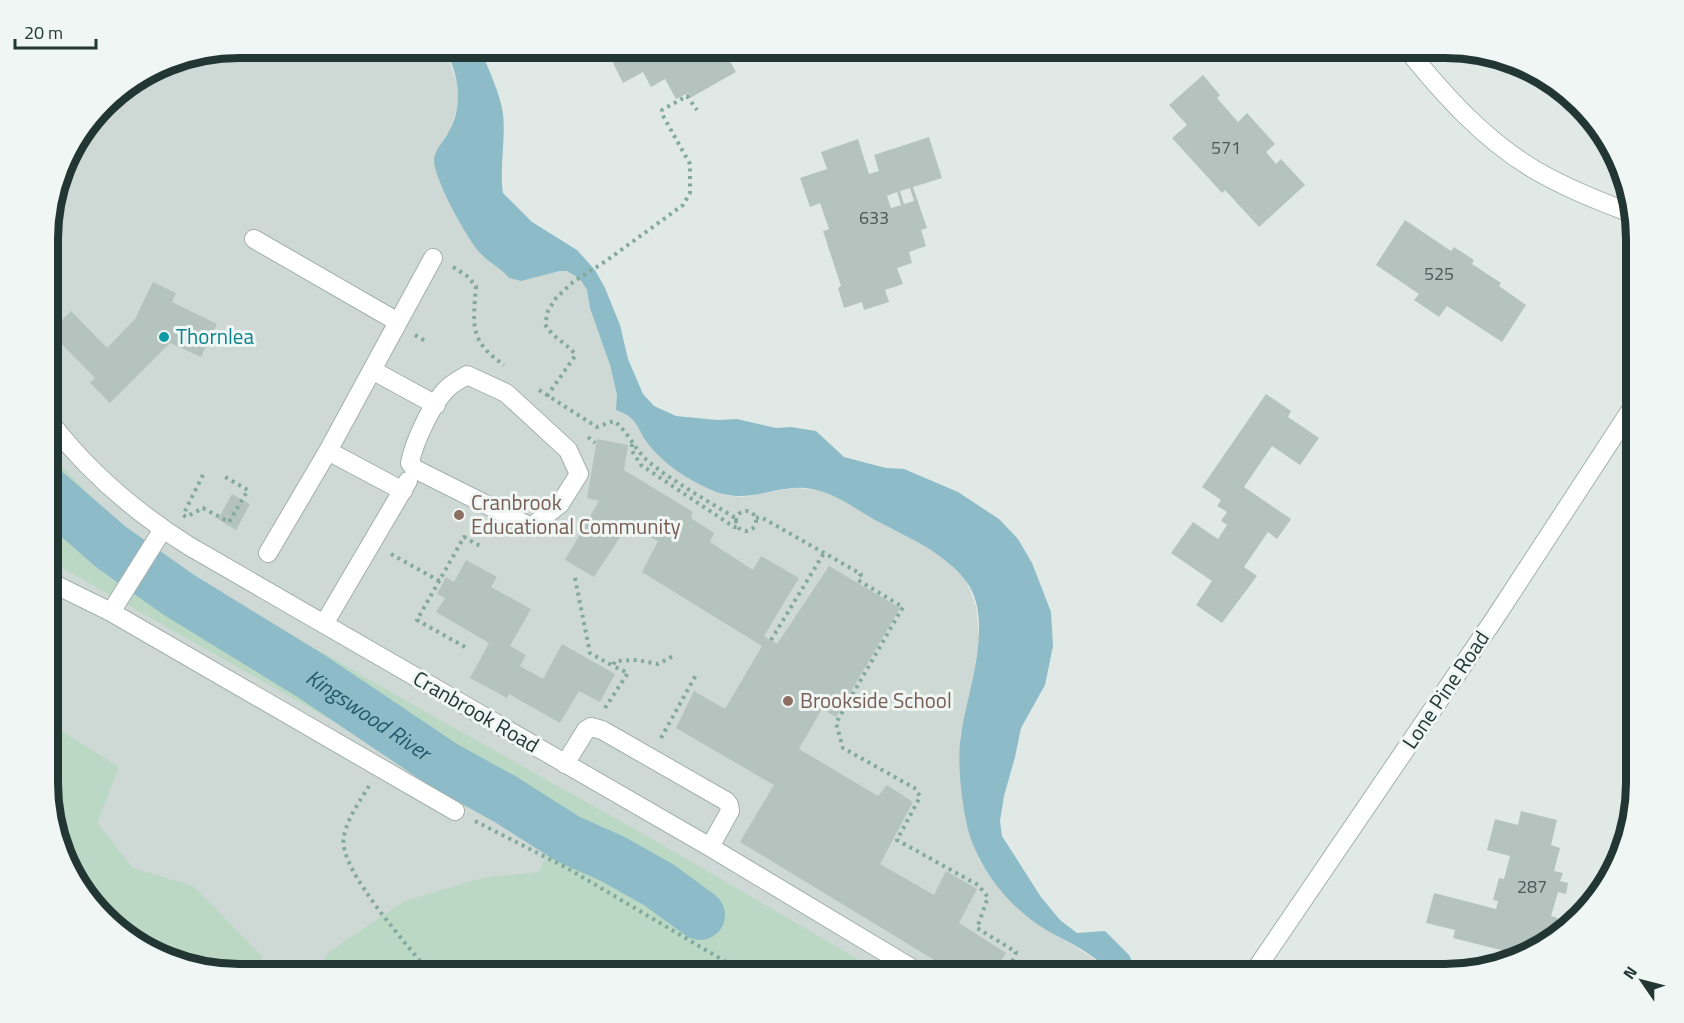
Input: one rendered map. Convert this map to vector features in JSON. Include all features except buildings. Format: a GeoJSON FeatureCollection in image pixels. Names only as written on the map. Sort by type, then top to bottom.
{"type":"FeatureCollection","features":[{"type":"Feature","properties":{"kind":"street"},"geometry":{"type":"LineString","coordinates":[[1415,58],[1478,127],[1501,147],[1534,170],[1570,189],[1623,210]]}},
{"type":"Feature","properties":{"kind":"street"},"geometry":{"type":"LineString","coordinates":[[254,239],[398,322]]}},
{"type":"Feature","properties":{"kind":"street"},"geometry":{"type":"LineString","coordinates":[[268,553],[328,451],[433,258]]}},
{"type":"Feature","properties":{"kind":"street"},"geometry":{"type":"LineString","coordinates":[[372,370],[436,405]]}},
{"type":"Feature","properties":{"kind":"street"},"geometry":{"type":"LineString","coordinates":[[467,375],[506,393],[568,450],[579,474],[560,504],[531,526],[415,469],[410,463],[413,450],[436,405],[449,386],[467,375]]}},
{"type":"Feature","properties":{"kind":"street","name":"Lone Pine Road"},"geometry":{"type":"LineString","coordinates":[[1259,964],[1488,628],[1625,419]]}},
{"type":"Feature","properties":{"kind":"street","name":"Cranbrook Road"},"geometry":{"type":"LineString","coordinates":[[59,434],[77,457],[101,480],[163,530],[710,847],[905,964]]}},
{"type":"Feature","properties":{"kind":"street"},"geometry":{"type":"LineString","coordinates":[[328,451],[403,491]]}},
{"type":"Feature","properties":{"kind":"street"},"geometry":{"type":"LineString","coordinates":[[324,624],[415,469]]}},
{"type":"Feature","properties":{"kind":"street"},"geometry":{"type":"LineString","coordinates":[[111,612],[163,530]]}},
{"type":"Feature","properties":{"kind":"street"},"geometry":{"type":"LineString","coordinates":[[59,586],[111,612],[455,811]]}},
{"type":"Feature","properties":{"kind":"street"},"geometry":{"type":"LineString","coordinates":[[565,764],[586,730],[591,727],[602,730],[726,801],[730,812],[710,847]]}},
{"type":"Feature","properties":{"kind":"path"},"geometry":{"type":"LineString","coordinates":[[548,396],[575,354],[565,343],[550,334],[545,324],[548,311],[556,298],[573,282],[683,205],[690,193],[690,164],[662,114],[662,110],[687,96],[697,110]]}},
{"type":"Feature","properties":{"kind":"path"},"geometry":{"type":"LineString","coordinates":[[433,258],[458,270],[476,286],[475,334],[484,349],[508,368]]}},
{"type":"Feature","properties":{"kind":"path"},"geometry":{"type":"LineString","coordinates":[[532,384],[597,427],[614,421],[621,426],[632,444],[649,462],[736,519]]}},
{"type":"Feature","properties":{"kind":"path"},"geometry":{"type":"LineString","coordinates":[[570,411],[570,422]]}},
{"type":"Feature","properties":{"kind":"path"},"geometry":{"type":"LineString","coordinates":[[632,444],[632,451],[641,465],[734,527],[750,531],[755,526],[756,518],[751,511],[745,510],[738,514],[736,519],[738,527]]}},
{"type":"Feature","properties":{"kind":"path"},"geometry":{"type":"LineString","coordinates":[[203,475],[183,515],[186,517],[203,508],[229,522],[248,490],[225,477]]}},
{"type":"Feature","properties":{"kind":"path"},"geometry":{"type":"LineString","coordinates":[[676,488],[680,482]]}},
{"type":"Feature","properties":{"kind":"path"},"geometry":{"type":"LineString","coordinates":[[756,518],[761,517],[861,574],[858,580],[903,607],[836,723],[843,748],[916,789],[920,797],[897,840],[978,885],[988,897],[977,928],[1016,952],[1012,962],[1015,964]]}},
{"type":"Feature","properties":{"kind":"path"},"geometry":{"type":"LineString","coordinates":[[465,647],[417,620],[441,582],[464,537],[480,546]]}},
{"type":"Feature","properties":{"kind":"path"},"geometry":{"type":"LineString","coordinates":[[372,543],[441,582]]}},
{"type":"Feature","properties":{"kind":"path"},"geometry":{"type":"LineString","coordinates":[[771,640],[824,553]]}},
{"type":"Feature","properties":{"kind":"path"},"geometry":{"type":"LineString","coordinates":[[575,578],[590,653],[628,673],[604,709]]}},
{"type":"Feature","properties":{"kind":"path"},"geometry":{"type":"LineString","coordinates":[[614,666],[615,661],[637,660],[658,664],[675,655]]}},
{"type":"Feature","properties":{"kind":"path"},"geometry":{"type":"LineString","coordinates":[[660,740],[697,673]]}},
{"type":"Feature","properties":{"kind":"path"},"geometry":{"type":"LineString","coordinates":[[379,767],[343,837],[345,855],[381,914],[423,964]]}},
{"type":"Feature","properties":{"kind":"path"},"geometry":{"type":"LineString","coordinates":[[455,811],[567,868],[729,964]]}},
{"type":"Feature","properties":{"kind":"shaded area","name":"Cranbrook Educational Community"},"geometry":{"type":"Polygon","coordinates":[[[228,59],[448,59],[458,85],[459,103],[450,129],[434,155],[455,213],[481,254],[509,278],[521,281],[567,271],[580,279],[587,290],[590,308],[602,338],[617,395],[624,412],[634,418],[649,445],[665,461],[725,495],[742,497],[796,488],[826,491],[931,550],[947,561],[966,581],[976,606],[979,639],[971,690],[960,736],[961,782],[966,823],[979,860],[1024,914],[1101,964],[240,964],[216,963],[170,951],[129,927],[103,903],[77,863],[62,819],[59,783],[60,216],[72,170],[96,129],[120,103],[139,89],[170,72],[204,62],[228,59]]]}},
{"type":"Feature","properties":{"kind":"green space"},"geometry":{"type":"Polygon","coordinates":[[[59,463],[135,545],[659,843],[866,964],[321,964],[330,951],[405,901],[482,878],[539,872],[550,847],[372,743],[59,566],[59,463]]]}},
{"type":"Feature","properties":{"kind":"green space"},"geometry":{"type":"Polygon","coordinates":[[[59,731],[119,767],[97,823],[133,868],[193,886],[263,957],[259,964],[216,963],[170,951],[129,927],[103,903],[77,863],[62,819],[59,731]]]}},
{"type":"Feature","properties":{"kind":"water"},"geometry":{"type":"Polygon","coordinates":[[[449,59],[484,59],[497,89],[503,114],[503,193],[532,222],[577,250],[595,270],[620,325],[628,359],[643,394],[654,406],[676,416],[717,420],[737,419],[776,428],[791,427],[816,431],[844,457],[886,468],[904,469],[958,492],[999,519],[1018,539],[1032,563],[1051,612],[1053,646],[1045,685],[1021,728],[1004,796],[1000,821],[1002,836],[1041,897],[1060,920],[1077,933],[1105,931],[1129,955],[1134,964],[1101,964],[1027,917],[1003,893],[976,851],[966,821],[960,766],[961,735],[979,635],[974,596],[965,580],[950,564],[931,550],[825,492],[793,488],[746,496],[721,493],[684,475],[655,452],[633,420],[616,410],[617,395],[610,365],[590,308],[587,290],[580,279],[567,271],[521,281],[509,278],[481,254],[452,208],[439,181],[434,160],[457,111],[458,89],[449,59]]]}},
{"type":"Feature","properties":{"kind":"waterway","name":"Kingswood River"},"geometry":{"type":"LineString","coordinates":[[59,502],[111,547],[179,595],[311,676],[445,766],[505,799],[568,839],[613,859],[659,885],[700,915]]}},
{"type":"Feature","properties":{"kind":"place","name":"Thornlea"},"geometry":{"type":"Point","coordinates":[164,337]}},
{"type":"Feature","properties":{"kind":"place","name":"Cranbrook Educational Community"},"geometry":{"type":"Point","coordinates":[459,515]}},
{"type":"Feature","properties":{"kind":"place","name":"Brookside School"},"geometry":{"type":"Point","coordinates":[788,701]}}]}
